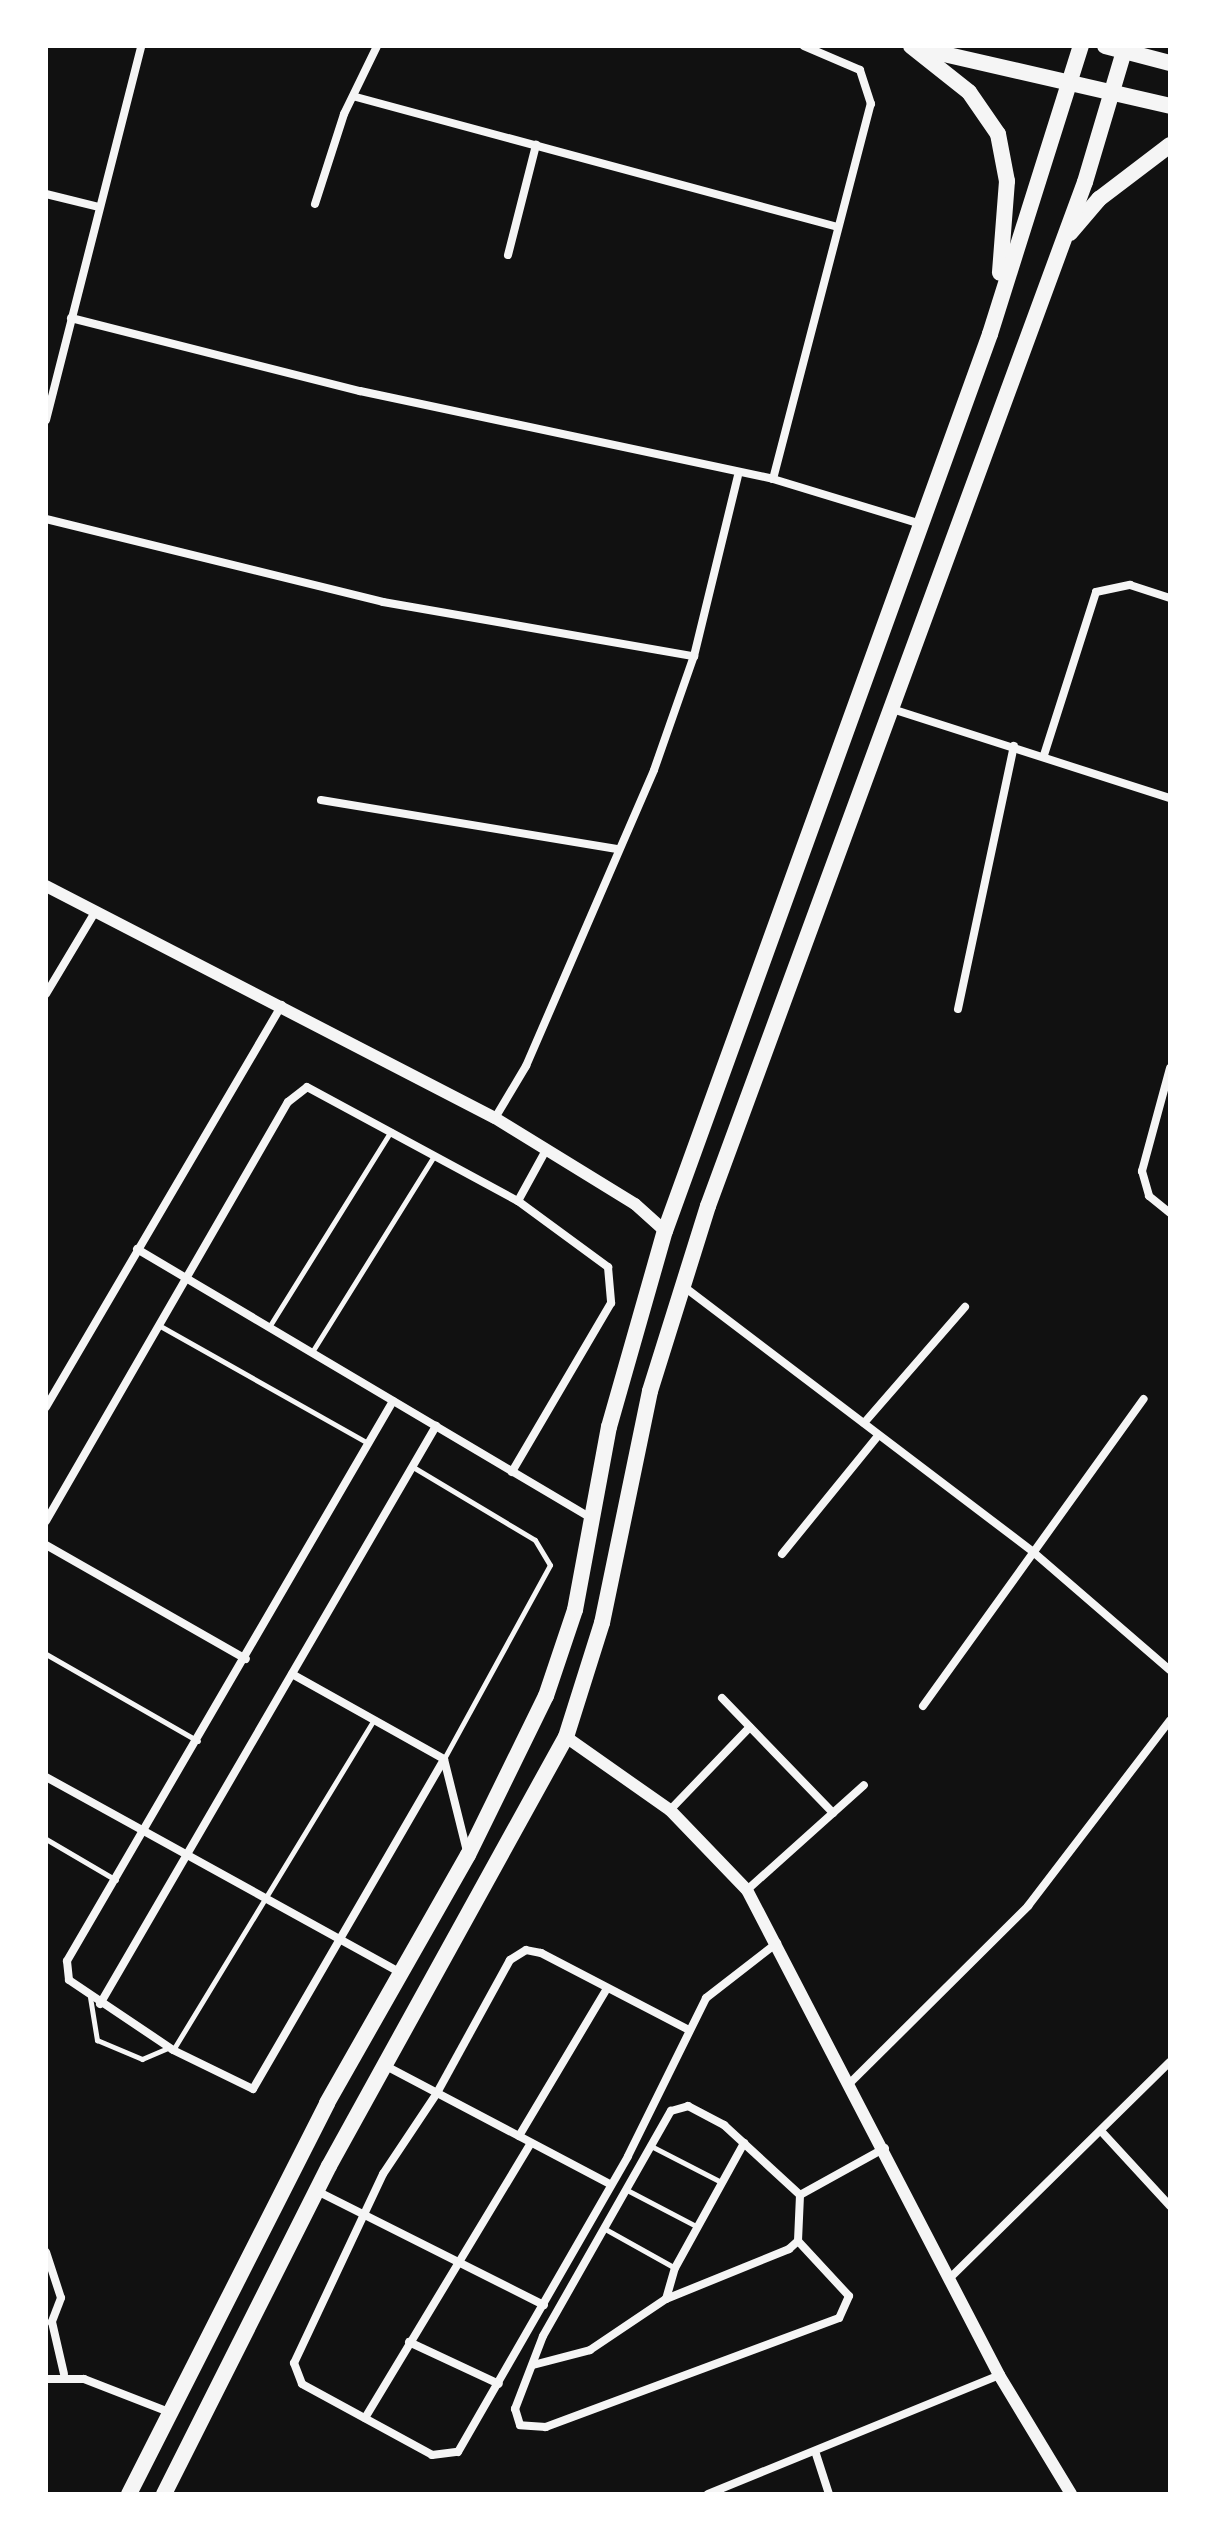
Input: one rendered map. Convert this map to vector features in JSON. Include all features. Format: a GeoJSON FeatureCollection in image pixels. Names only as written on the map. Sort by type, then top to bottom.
{"type":"FeatureCollection","features":[{"type":"Feature","properties":{"kind":"main road"},"geometry":{"type":"LineString","coordinates":[[912,46],[1068,87],[1170,106]]}},
{"type":"Feature","properties":{"kind":"main road"},"geometry":{"type":"LineString","coordinates":[[912,46],[969,92],[1005,156],[1007,233],[990,334]]}},
{"type":"Feature","properties":{"kind":"main road"},"geometry":{"type":"LineString","coordinates":[[129,2494],[169,2412],[401,1973],[468,1855],[546,1696],[575,1610],[609,1427],[665,1231],[990,334],[1081,46]]}},
{"type":"Feature","properties":{"kind":"main road"},"geometry":{"type":"LineString","coordinates":[[1105,46],[1125,48],[1170,63]]}},
{"type":"Feature","properties":{"kind":"main road"},"geometry":{"type":"LineString","coordinates":[[164,2494],[316,2190],[566,1737],[602,1623],[650,1391],[683,1286],[888,708],[1059,247],[1113,94],[1125,48]]}},
{"type":"Feature","properties":{"kind":"main road"},"geometry":{"type":"LineString","coordinates":[[1059,247],[1099,199],[1170,145]]}},
{"type":"Feature","properties":{"kind":"street"},"geometry":{"type":"LineString","coordinates":[[46,416],[141,46]]}},
{"type":"Feature","properties":{"kind":"street"},"geometry":{"type":"LineString","coordinates":[[315,204],[377,46]]}},
{"type":"Feature","properties":{"kind":"street"},"geometry":{"type":"LineString","coordinates":[[773,479],[838,227],[869,121],[869,89],[844,59],[804,46]]}},
{"type":"Feature","properties":{"kind":"street"},"geometry":{"type":"LineString","coordinates":[[356,97],[838,227]]}},
{"type":"Feature","properties":{"kind":"street"},"geometry":{"type":"LineString","coordinates":[[508,255],[536,145]]}},
{"type":"Feature","properties":{"kind":"street"},"geometry":{"type":"LineString","coordinates":[[46,194],[99,207]]}},
{"type":"Feature","properties":{"kind":"street"},"geometry":{"type":"LineString","coordinates":[[71,318],[738,476],[773,479],[921,524]]}},
{"type":"Feature","properties":{"kind":"street"},"geometry":{"type":"LineString","coordinates":[[495,1118],[526,1066],[694,656],[738,476]]}},
{"type":"Feature","properties":{"kind":"street"},"geometry":{"type":"LineString","coordinates":[[46,519],[383,602],[694,656]]}},
{"type":"Feature","properties":{"kind":"street"},"geometry":{"type":"LineString","coordinates":[[1044,755],[1096,592],[1130,585],[1170,598]]}},
{"type":"Feature","properties":{"kind":"street"},"geometry":{"type":"LineString","coordinates":[[888,708],[1044,755],[1170,798]]}},
{"type":"Feature","properties":{"kind":"street"},"geometry":{"type":"LineString","coordinates":[[958,1009],[1014,746]]}},
{"type":"Feature","properties":{"kind":"street"},"geometry":{"type":"LineString","coordinates":[[321,800],[617,849]]}},
{"type":"Feature","properties":{"kind":"street"},"geometry":{"type":"LineString","coordinates":[[46,886],[283,1004],[495,1118],[665,1231]]}},
{"type":"Feature","properties":{"kind":"street"},"geometry":{"type":"LineString","coordinates":[[46,994],[95,912]]}},
{"type":"Feature","properties":{"kind":"street"},"geometry":{"type":"LineString","coordinates":[[47,1402],[283,1004]]}},
{"type":"Feature","properties":{"kind":"street"},"geometry":{"type":"LineString","coordinates":[[1170,1068],[1142,1171],[1149,1196],[1170,1213]]}},
{"type":"Feature","properties":{"kind":"street"},"geometry":{"type":"LineString","coordinates":[[46,1521],[190,1280],[296,1091],[323,1090],[434,1156],[518,1201],[602,1258],[613,1291],[512,1472]]}},
{"type":"Feature","properties":{"kind":"street"},"geometry":{"type":"LineString","coordinates":[[518,1201],[546,1150]]}},
{"type":"Feature","properties":{"kind":"street"},"geometry":{"type":"LineString","coordinates":[[137,1249],[592,1519]]}},
{"type":"Feature","properties":{"kind":"street"},"geometry":{"type":"LineString","coordinates":[[683,1286],[1032,1551],[1170,1670]]}},
{"type":"Feature","properties":{"kind":"street"},"geometry":{"type":"LineString","coordinates":[[864,1423],[965,1307]]}},
{"type":"Feature","properties":{"kind":"street"},"geometry":{"type":"LineString","coordinates":[[923,1706],[1144,1399]]}},
{"type":"Feature","properties":{"kind":"street"},"geometry":{"type":"LineString","coordinates":[[393,1401],[146,1834],[67,1961],[69,1980],[100,2004],[171,2049],[253,2089],[444,1759]]}},
{"type":"Feature","properties":{"kind":"street"},"geometry":{"type":"LineString","coordinates":[[100,2004],[436,1426]]}},
{"type":"Feature","properties":{"kind":"street"},"geometry":{"type":"LineString","coordinates":[[782,1554],[878,1436]]}},
{"type":"Feature","properties":{"kind":"street"},"geometry":{"type":"LineString","coordinates":[[46,1545],[246,1659]]}},
{"type":"Feature","properties":{"kind":"street"},"geometry":{"type":"LineString","coordinates":[[292,1674],[444,1759],[468,1855]]}},
{"type":"Feature","properties":{"kind":"street"},"geometry":{"type":"LineString","coordinates":[[722,1698],[833,1813]]}},
{"type":"Feature","properties":{"kind":"street"},"geometry":{"type":"LineString","coordinates":[[851,2082],[1028,1906],[1170,1720]]}},
{"type":"Feature","properties":{"kind":"street"},"geometry":{"type":"LineString","coordinates":[[670,1810],[750,1727]]}},
{"type":"Feature","properties":{"kind":"street"},"geometry":{"type":"LineString","coordinates":[[566,1737],[670,1810],[747,1890],[887,2147],[953,2275],[999,2375],[1071,2494]]}},
{"type":"Feature","properties":{"kind":"street"},"geometry":{"type":"LineString","coordinates":[[46,1777],[401,1973]]}},
{"type":"Feature","properties":{"kind":"street"},"geometry":{"type":"LineString","coordinates":[[747,1890],[864,1785]]}},
{"type":"Feature","properties":{"kind":"street"},"geometry":{"type":"LineString","coordinates":[[689,2030],[526,1950],[510,1960],[437,2093],[364,2213],[294,2371],[302,2384],[432,2455],[451,2457],[499,2384],[544,2305],[689,2030],[726,1975],[777,1943]]}},
{"type":"Feature","properties":{"kind":"street"},"geometry":{"type":"LineString","coordinates":[[519,2136],[606,1990]]}},
{"type":"Feature","properties":{"kind":"street"},"geometry":{"type":"LineString","coordinates":[[953,2275],[1170,2062]]}},
{"type":"Feature","properties":{"kind":"street"},"geometry":{"type":"LineString","coordinates":[[386,2066],[610,2184]]}},
{"type":"Feature","properties":{"kind":"street"},"geometry":{"type":"LineString","coordinates":[[680,2106],[697,2109],[744,2143],[800,2195],[798,2241],[849,2296],[839,2318],[532,2429],[520,2425],[515,2409],[547,2328],[607,2230],[664,2117],[680,2106]]}},
{"type":"Feature","properties":{"kind":"street"},"geometry":{"type":"LineString","coordinates":[[1101,2131],[1170,2206]]}},
{"type":"Feature","properties":{"kind":"street"},"geometry":{"type":"LineString","coordinates":[[365,2418],[531,2143]]}},
{"type":"Feature","properties":{"kind":"street"},"geometry":{"type":"LineString","coordinates":[[666,2299],[675,2268],[696,2226],[719,2181],[744,2143]]}},
{"type":"Feature","properties":{"kind":"street"},"geometry":{"type":"LineString","coordinates":[[800,2195],[887,2147]]}},
{"type":"Feature","properties":{"kind":"street"},"geometry":{"type":"LineString","coordinates":[[316,2190],[544,2305]]}},
{"type":"Feature","properties":{"kind":"street"},"geometry":{"type":"LineString","coordinates":[[533,2365],[590,2350],[666,2299],[798,2241]]}},
{"type":"Feature","properties":{"kind":"street"},"geometry":{"type":"LineString","coordinates":[[46,2252],[61,2298],[49,2323],[64,2374]]}},
{"type":"Feature","properties":{"kind":"street"},"geometry":{"type":"LineString","coordinates":[[409,2342],[499,2384]]}},
{"type":"Feature","properties":{"kind":"street"},"geometry":{"type":"LineString","coordinates":[[46,2379],[64,2374],[169,2412]]}},
{"type":"Feature","properties":{"kind":"street"},"geometry":{"type":"LineString","coordinates":[[708,2494],[816,2454],[999,2375]]}},
{"type":"Feature","properties":{"kind":"street"},"geometry":{"type":"LineString","coordinates":[[816,2454],[829,2494]]}},
{"type":"Feature","properties":{"kind":"lane"},"geometry":{"type":"LineString","coordinates":[[269,1327],[392,1130]]}},
{"type":"Feature","properties":{"kind":"lane"},"geometry":{"type":"LineString","coordinates":[[311,1352],[434,1156]]}},
{"type":"Feature","properties":{"kind":"lane"},"geometry":{"type":"LineString","coordinates":[[162,1327],[369,1443]]}},
{"type":"Feature","properties":{"kind":"lane"},"geometry":{"type":"LineString","coordinates":[[412,1467],[535,1540],[550,1565],[444,1759]]}},
{"type":"Feature","properties":{"kind":"lane"},"geometry":{"type":"LineString","coordinates":[[46,1654],[199,1741]]}},
{"type":"Feature","properties":{"kind":"lane"},"geometry":{"type":"LineString","coordinates":[[90,1997],[97,2040],[142,2059],[171,2049],[374,1720]]}},
{"type":"Feature","properties":{"kind":"lane"},"geometry":{"type":"LineString","coordinates":[[46,1839],[117,1881]]}},
{"type":"Feature","properties":{"kind":"lane"},"geometry":{"type":"LineString","coordinates":[[650,2145],[719,2181]]}},
{"type":"Feature","properties":{"kind":"lane"},"geometry":{"type":"LineString","coordinates":[[627,2190],[696,2226]]}},
{"type":"Feature","properties":{"kind":"lane"},"geometry":{"type":"LineString","coordinates":[[607,2230],[675,2268]]}}]}
